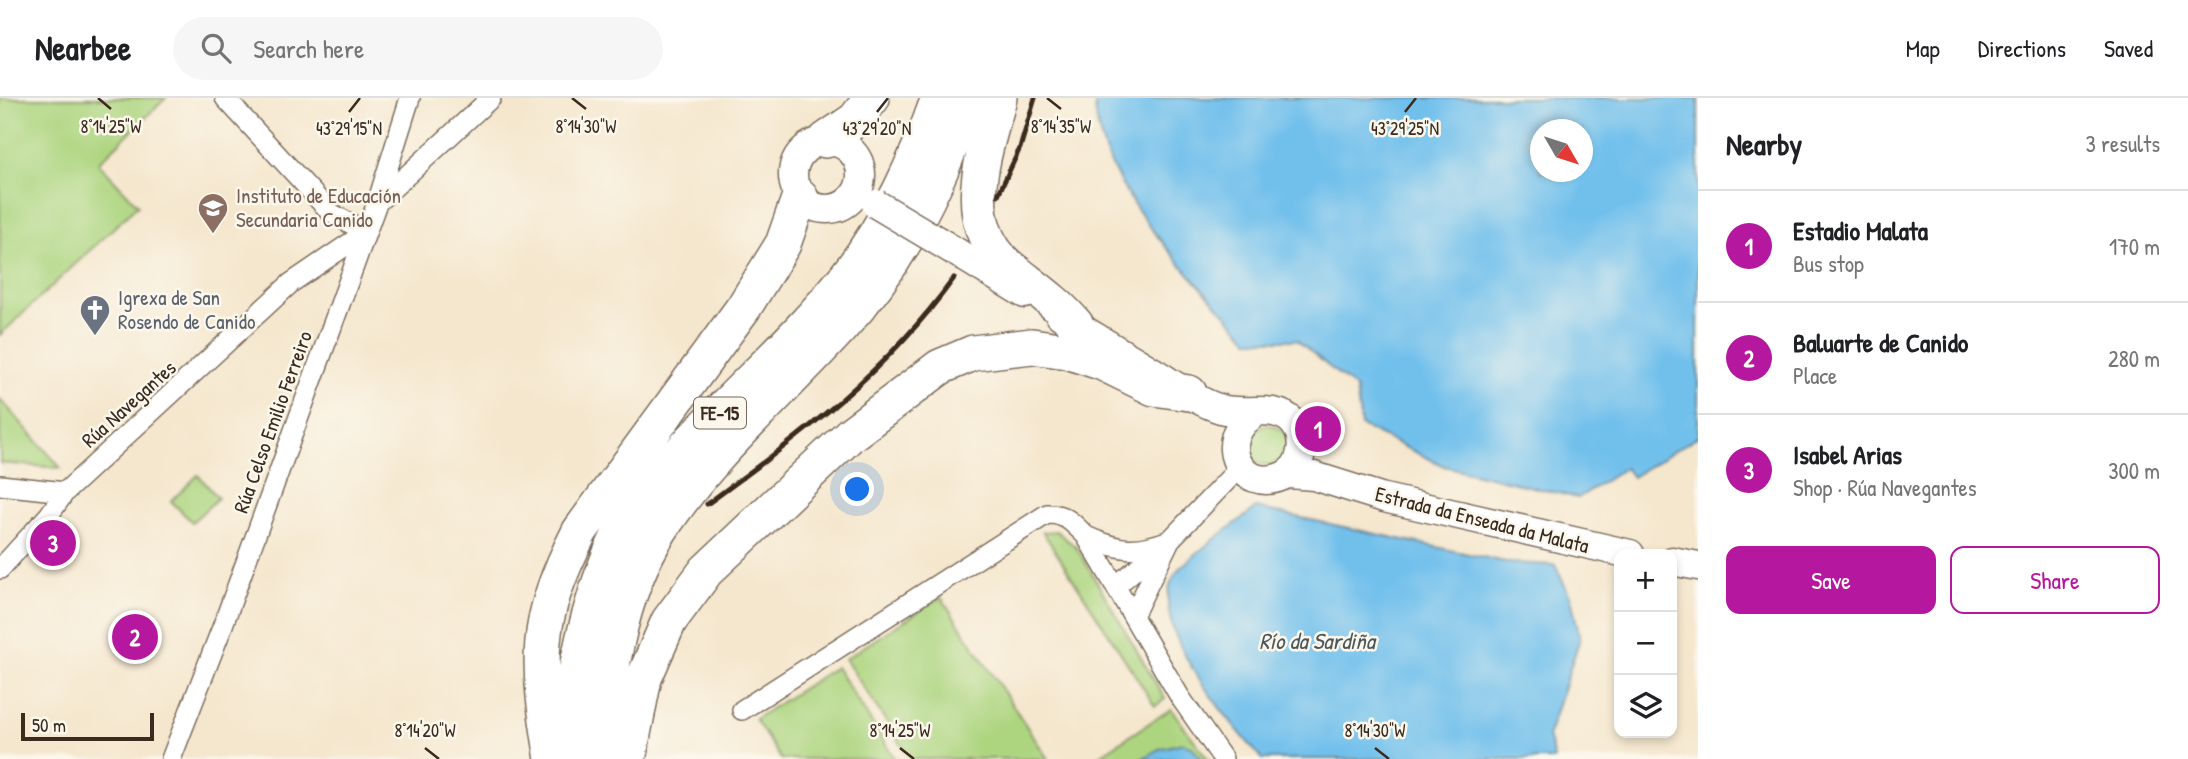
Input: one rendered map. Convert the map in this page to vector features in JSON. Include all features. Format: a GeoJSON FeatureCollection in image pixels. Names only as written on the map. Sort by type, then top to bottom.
{"type":"FeatureCollection","features":[{"type":"Feature","properties":{"kind":"highway"},"geometry":{"type":"LineString","coordinates":[[826,141],[855,120],[872,98]]}},
{"type":"Feature","properties":{"kind":"highway","name":"FE-15"},"geometry":{"type":"LineString","coordinates":[[575,759],[575,681],[598,586],[630,516],[693,440],[788,344],[847,276],[885,222],[904,185],[939,98]]}},
{"type":"Feature","properties":{"kind":"highway","name":"FE-15"},"geometry":{"type":"LineString","coordinates":[[603,759],[607,690],[625,606],[660,531],[713,462],[842,326],[881,276],[944,167],[967,98]]}},
{"type":"Feature","properties":{"kind":"highway"},"geometry":{"type":"LineString","coordinates":[[999,98],[977,191],[979,214],[988,239],[1006,264],[1061,307],[1076,325]]}},
{"type":"Feature","properties":{"kind":"highway"},"geometry":{"type":"LineString","coordinates":[[554,759],[542,691],[540,643],[548,603],[562,566],[580,531],[744,307],[782,244],[800,195]]}},
{"type":"Feature","properties":{"kind":"highway"},"geometry":{"type":"LineString","coordinates":[[628,759],[644,678],[669,621],[706,570],[851,434],[921,380],[972,353],[1032,346],[1067,351],[1103,363],[1154,387],[1193,396]]}},
{"type":"Feature","properties":{"kind":"main road"},"geometry":{"type":"LineString","coordinates":[[866,199],[829,209],[808,203],[800,195],[793,176],[799,155],[806,148],[826,141],[846,146],[860,162],[861,183],[866,199],[1193,396],[1222,410],[1255,413],[1264,411],[1284,415],[1292,421],[1302,439],[1298,461],[1289,474],[1271,480],[1259,479],[1236,457],[1222,428],[1193,396]]}},
{"type":"Feature","properties":{"kind":"main road"},"geometry":{"type":"LineString","coordinates":[[1236,457],[1238,427],[1255,413]]}},
{"type":"Feature","properties":{"kind":"main road","name":"Estrada da Enseada da Malata"},"geometry":{"type":"LineString","coordinates":[[1302,439],[1319,465],[1336,481]]}},
{"type":"Feature","properties":{"kind":"main road","name":"Estrada da Enseada da Malata"},"geometry":{"type":"LineString","coordinates":[[1289,474],[1336,481],[1384,498],[1614,550]]}},
{"type":"Feature","properties":{"kind":"main road"},"geometry":{"type":"LineString","coordinates":[[1677,562],[1698,566]]}},
{"type":"Feature","properties":{"kind":"street"},"geometry":{"type":"LineString","coordinates":[[225,98],[331,213],[366,232]]}},
{"type":"Feature","properties":{"kind":"street","name":"Rúa Celso Emilio Ferreiro"},"geometry":{"type":"LineString","coordinates":[[171,759],[223,625],[377,203],[410,98]]}},
{"type":"Feature","properties":{"kind":"street"},"geometry":{"type":"LineString","coordinates":[[377,203],[491,98]]}},
{"type":"Feature","properties":{"kind":"street","name":"Rúa Navegantes"},"geometry":{"type":"LineString","coordinates":[[0,569],[65,492],[291,283],[366,232]]}},
{"type":"Feature","properties":{"kind":"street"},"geometry":{"type":"LineString","coordinates":[[1116,586],[1170,540],[1236,457]]}},
{"type":"Feature","properties":{"kind":"street"},"geometry":{"type":"LineString","coordinates":[[0,485],[65,492]]}},
{"type":"Feature","properties":{"kind":"street"},"geometry":{"type":"LineString","coordinates":[[742,710],[1047,514],[1065,517],[1086,536],[1180,697],[1223,759]]}},
{"type":"Feature","properties":{"kind":"street"},"geometry":{"type":"LineString","coordinates":[[1086,536],[1112,548],[1127,550],[1170,540]]}},
{"type":"Feature","properties":{"kind":"street"},"geometry":{"type":"LineString","coordinates":[[1133,616],[1170,540]]}},
{"type":"Feature","properties":{"kind":"green space"},"geometry":{"type":"Polygon","coordinates":[[[0,98],[166,98],[98,163],[138,205],[0,335],[0,98]]]}},
{"type":"Feature","properties":{"kind":"green space"},"geometry":{"type":"Polygon","coordinates":[[[0,399],[61,468],[0,463],[0,399]]]}},
{"type":"Feature","properties":{"kind":"green space"},"geometry":{"type":"Polygon","coordinates":[[[1268,425],[1276,426],[1282,431],[1287,437],[1287,453],[1282,459],[1276,464],[1268,465],[1260,464],[1254,459],[1249,453],[1248,445],[1249,437],[1254,431],[1260,426],[1268,425]]]}},
{"type":"Feature","properties":{"kind":"green space"},"geometry":{"type":"Polygon","coordinates":[[[198,475],[218,498],[192,522],[171,501],[198,475]]]}},
{"type":"Feature","properties":{"kind":"green space"},"geometry":{"type":"Polygon","coordinates":[[[1056,531],[1077,548],[1165,699],[1155,706],[1043,532],[1056,531]]]}},
{"type":"Feature","properties":{"kind":"green space"},"geometry":{"type":"Polygon","coordinates":[[[941,597],[1048,759],[911,759],[845,659],[941,597]]]}},
{"type":"Feature","properties":{"kind":"green space"},"geometry":{"type":"Polygon","coordinates":[[[836,667],[895,759],[781,759],[755,719],[836,667]]]}},
{"type":"Feature","properties":{"kind":"green space"},"geometry":{"type":"Polygon","coordinates":[[[1171,709],[1208,759],[1201,759],[1192,747],[1183,743],[1159,749],[1142,759],[1094,759],[1171,709]]]}},
{"type":"Feature","properties":{"kind":"water"},"geometry":{"type":"Polygon","coordinates":[[[1095,98],[1698,98],[1698,436],[1632,477],[1625,468],[1578,498],[1444,466],[1361,426],[1356,389],[1297,340],[1249,340],[1151,228],[1128,196],[1110,163],[1099,130],[1095,98]]]}},
{"type":"Feature","properties":{"kind":"water","name":"Río da Sardiña"},"geometry":{"type":"Polygon","coordinates":[[[1256,508],[1510,563],[1555,565],[1571,598],[1580,638],[1548,735],[1554,759],[1262,759],[1211,697],[1194,670],[1179,643],[1170,617],[1168,593],[1183,565],[1256,508]]]}},
{"type":"Feature","properties":{"kind":"water"},"geometry":{"type":"Polygon","coordinates":[[[1183,743],[1192,747],[1201,759],[1142,759],[1159,749],[1183,743]]]}},
{"type":"Feature","properties":{"kind":"railway"},"geometry":{"type":"LineString","coordinates":[[998,195],[1020,148],[1035,98]]}},
{"type":"Feature","properties":{"kind":"railway"},"geometry":{"type":"LineString","coordinates":[[707,504],[809,427],[871,373],[928,312],[954,278]]}},
{"type":"Feature","properties":{"kind":"place","name":"Instituto de Educación Secundaria Canido"},"geometry":{"type":"Point","coordinates":[213,235]}},
{"type":"Feature","properties":{"kind":"place","name":"Igrexa de San Rosendo de Canido"},"geometry":{"type":"Point","coordinates":[95,337]}},
{"type":"Feature","properties":{"kind":"place","name":"Estadio Malata"},"geometry":{"type":"Point","coordinates":[1318,429]}},
{"type":"Feature","properties":{"kind":"place","name":"Isabel Arias"},"geometry":{"type":"Point","coordinates":[53,543]}},
{"type":"Feature","properties":{"kind":"place","name":"Baluarte de Canido"},"geometry":{"type":"Point","coordinates":[135,637]}}]}
